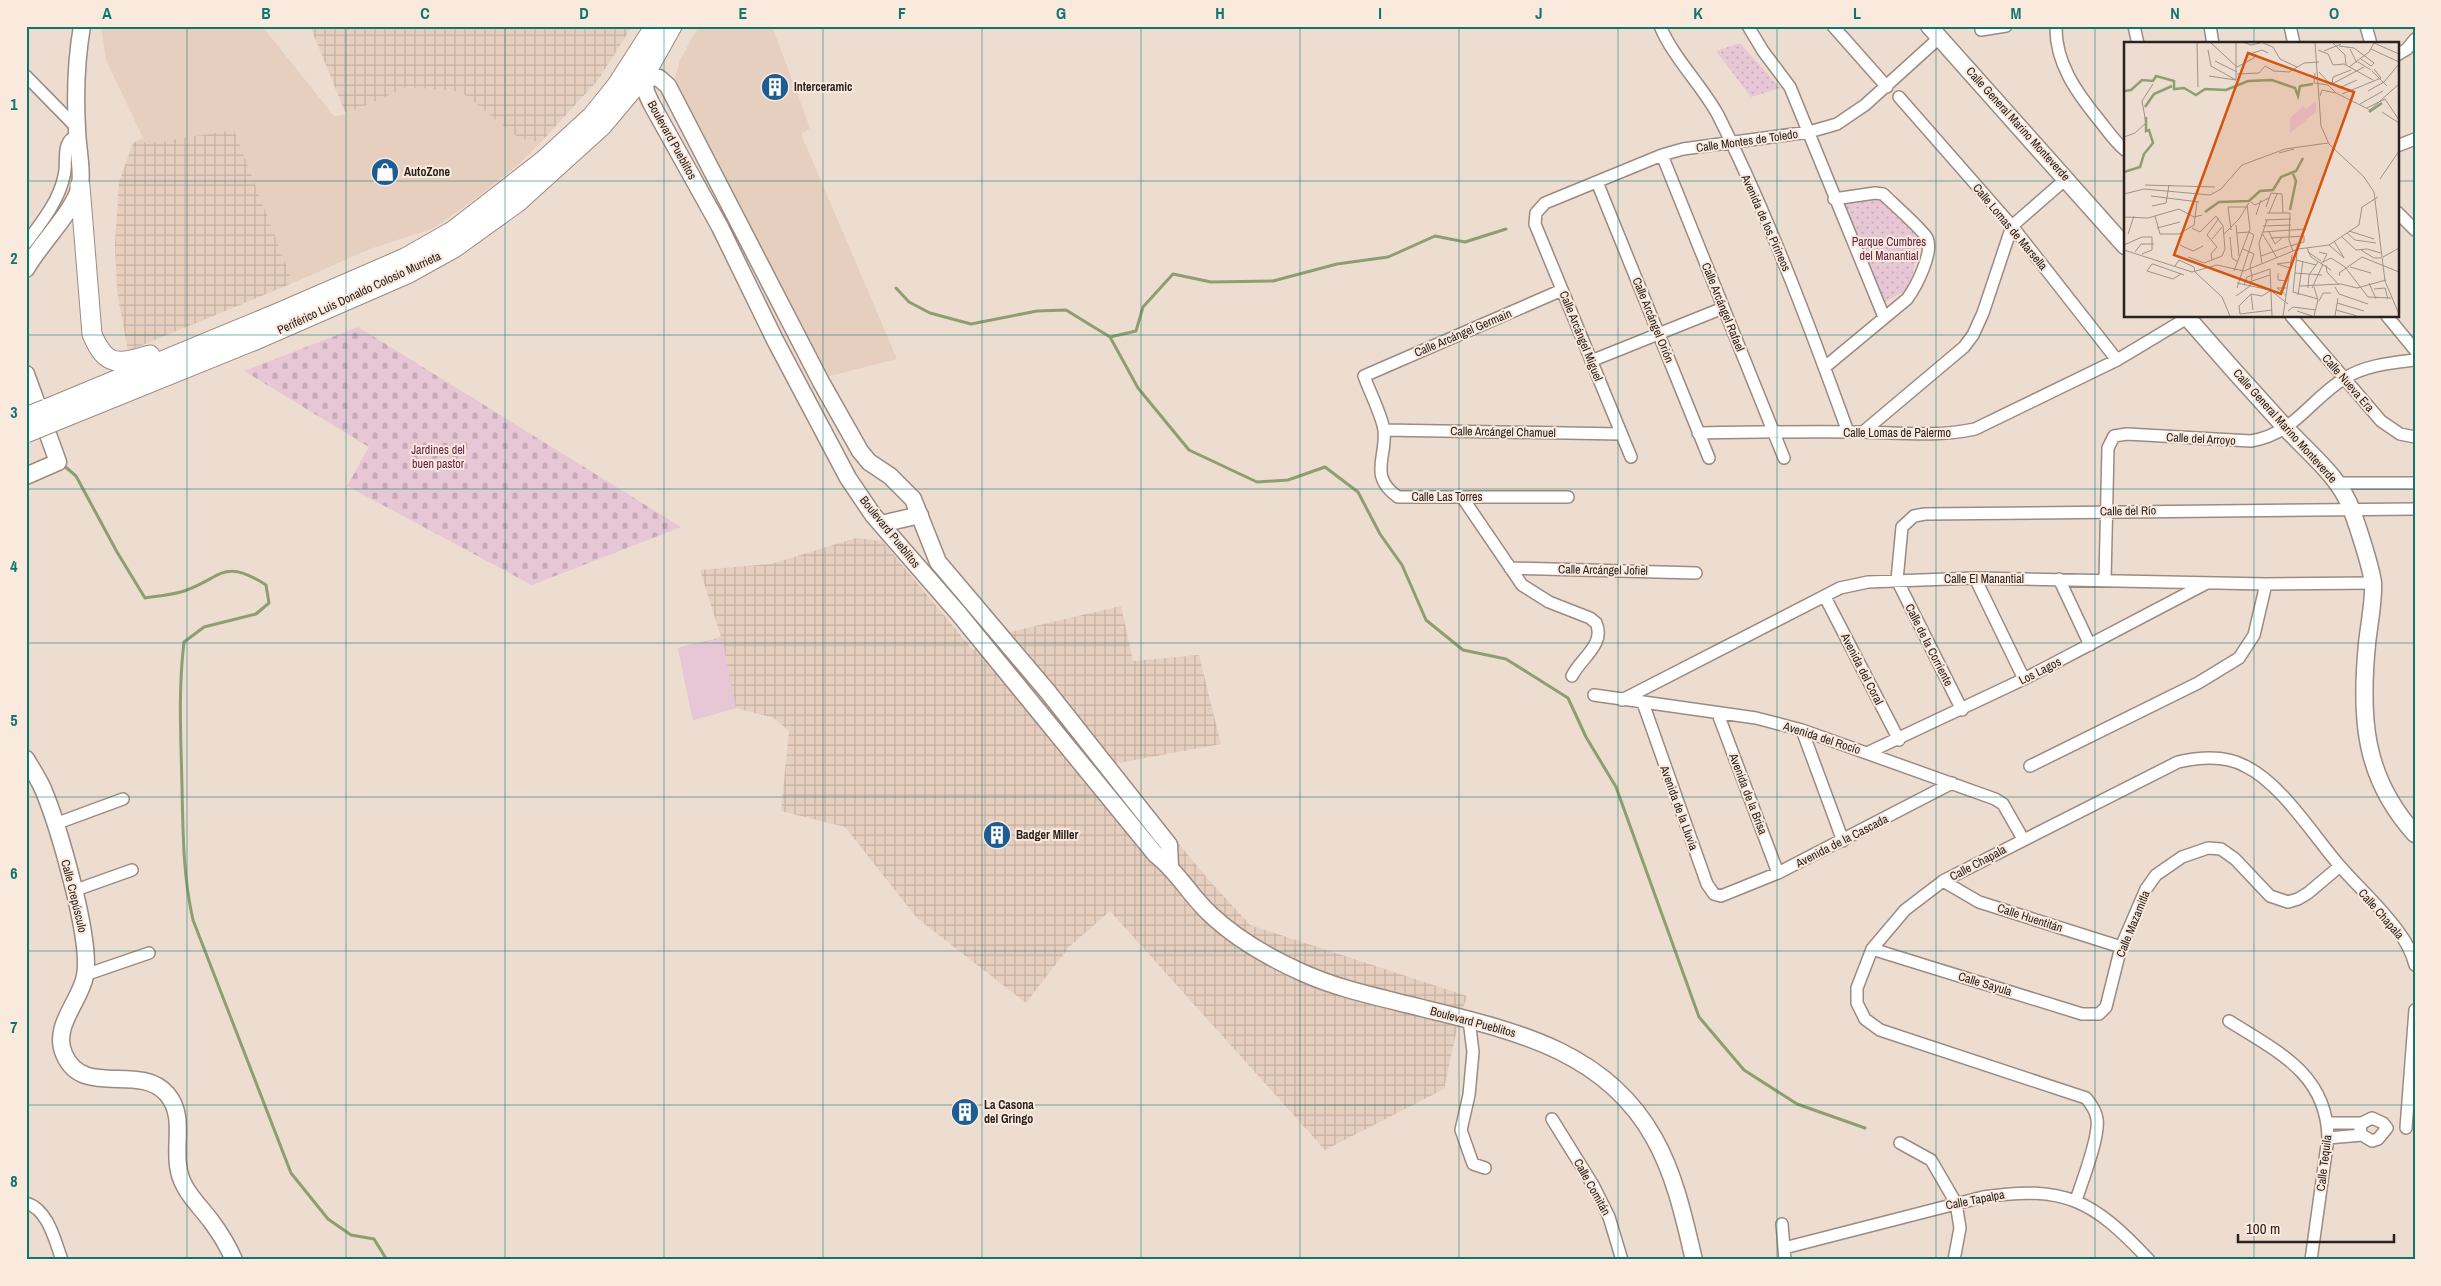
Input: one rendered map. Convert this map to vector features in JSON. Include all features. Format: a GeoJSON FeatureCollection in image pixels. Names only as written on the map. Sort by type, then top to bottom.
{"type":"FeatureCollection","features":[{"type":"Feature","properties":{"kind":"main road","name":"Periférico Luis Donaldo Colosio Murrieta"},"geometry":{"type":"LineString","coordinates":[[26,433],[50,416],[236,331],[405,258],[454,230],[544,160],[592,116],[617,85],[646,43],[655,26]]}},
{"type":"Feature","properties":{"kind":"main road","name":"Periférico Luis Donaldo Colosio Murrieta"},"geometry":{"type":"LineString","coordinates":[[26,417],[50,416],[253,341],[432,261],[487,225],[553,172],[602,126],[644,76],[672,26]]}},
{"type":"Feature","properties":{"kind":"main road"},"geometry":{"type":"LineString","coordinates":[[617,85],[644,76],[646,43]]}},
{"type":"Feature","properties":{"kind":"main road"},"geometry":{"type":"LineString","coordinates":[[80,186],[92,334],[100,352],[114,362],[124,363],[236,331]]}},
{"type":"Feature","properties":{"kind":"street"},"geometry":{"type":"LineString","coordinates":[[26,269],[70,206],[80,186],[76,69],[82,26]]}},
{"type":"Feature","properties":{"kind":"street","name":"Avenida de los Pirineos"},"geometry":{"type":"LineString","coordinates":[[1660,26],[1674,52],[1708,100],[1731,144],[1784,263],[1825,367],[1848,432]]}},
{"type":"Feature","properties":{"kind":"street"},"geometry":{"type":"LineString","coordinates":[[1748,26],[1763,51],[1790,87],[1884,318]]}},
{"type":"Feature","properties":{"kind":"street"},"geometry":{"type":"LineString","coordinates":[[1834,26],[1887,86]]}},
{"type":"Feature","properties":{"kind":"street"},"geometry":{"type":"LineString","coordinates":[[1980,30],[2006,26]]}},
{"type":"Feature","properties":{"kind":"street"},"geometry":{"type":"LineString","coordinates":[[2056,26],[2058,49],[2070,80],[2090,109],[2124,149]]}},
{"type":"Feature","properties":{"kind":"street"},"geometry":{"type":"LineString","coordinates":[[2134,26],[2138,42]]}},
{"type":"Feature","properties":{"kind":"street"},"geometry":{"type":"LineString","coordinates":[[2210,26],[2213,42]]}},
{"type":"Feature","properties":{"kind":"street"},"geometry":{"type":"LineString","coordinates":[[2290,26],[2294,42]]}},
{"type":"Feature","properties":{"kind":"street"},"geometry":{"type":"LineString","coordinates":[[2366,26],[2370,42]]}},
{"type":"Feature","properties":{"kind":"street","name":"Calle Montes de Toledo"},"geometry":{"type":"LineString","coordinates":[[1536,213],[1546,203],[1662,155],[1683,149],[1731,144],[1824,129],[1843,120],[1887,86],[1934,32]]}},
{"type":"Feature","properties":{"kind":"street","name":"Calle General Marino Monteverde"},"geometry":{"type":"LineString","coordinates":[[1934,32],[2067,178],[2124,245]]}},
{"type":"Feature","properties":{"kind":"street"},"geometry":{"type":"LineString","coordinates":[[2398,54],[2407,49],[2415,39]]}},
{"type":"Feature","properties":{"kind":"street"},"geometry":{"type":"LineString","coordinates":[[26,76],[77,132]]}},
{"type":"Feature","properties":{"kind":"street","name":"Boulevard Pueblitos"},"geometry":{"type":"LineString","coordinates":[[1170,866],[1169,844],[1048,692],[938,562],[913,499],[890,476],[869,462],[860,451],[736,219],[668,86],[659,78],[644,76],[648,98],[720,227],[833,452],[848,478],[881,524],[1033,704],[1156,855],[1170,866],[1182,884],[1210,914],[1260,953],[1304,973],[1349,990],[1469,1020],[1552,1046],[1594,1070],[1627,1100],[1654,1137],[1667,1164],[1678,1197],[1694,1260]]}},
{"type":"Feature","properties":{"kind":"street","name":"Calle Lomas de Marsella"},"geometry":{"type":"LineString","coordinates":[[1899,97],[2012,226],[2117,360]]}},
{"type":"Feature","properties":{"kind":"street"},"geometry":{"type":"LineString","coordinates":[[26,243],[58,197],[66,172],[67,143],[77,132]]}},
{"type":"Feature","properties":{"kind":"street"},"geometry":{"type":"LineString","coordinates":[[2398,146],[2415,139]]}},
{"type":"Feature","properties":{"kind":"street","name":"Calle Arcángel Rafael"},"geometry":{"type":"LineString","coordinates":[[1662,155],[1784,458]]}},
{"type":"Feature","properties":{"kind":"street"},"geometry":{"type":"LineString","coordinates":[[1863,432],[1953,357],[1973,335],[1991,291],[2012,226],[2067,178]]}},
{"type":"Feature","properties":{"kind":"street","name":"Calle Arcángel Orión"},"geometry":{"type":"LineString","coordinates":[[1597,182],[1709,458]]}},
{"type":"Feature","properties":{"kind":"street"},"geometry":{"type":"LineString","coordinates":[[1825,367],[1907,299],[1914,289],[1930,251],[1927,238],[1883,194],[1875,193],[1834,199]]}},
{"type":"Feature","properties":{"kind":"street","name":"Calle Arcángel Miguel"},"geometry":{"type":"LineString","coordinates":[[1536,213],[1535,224],[1631,457]]}},
{"type":"Feature","properties":{"kind":"street"},"geometry":{"type":"LineString","coordinates":[[2398,213],[2415,230]]}},
{"type":"Feature","properties":{"kind":"street"},"geometry":{"type":"LineString","coordinates":[[720,227],[729,232],[733,231],[736,219]]}},
{"type":"Feature","properties":{"kind":"street"},"geometry":{"type":"LineString","coordinates":[[744,275],[748,266],[754,263],[761,265]]}},
{"type":"Feature","properties":{"kind":"street","name":"Calle Arcángel Germain"},"geometry":{"type":"LineString","coordinates":[[1364,376],[1562,290]]}},
{"type":"Feature","properties":{"kind":"street"},"geometry":{"type":"LineString","coordinates":[[1591,361],[1723,308]]}},
{"type":"Feature","properties":{"kind":"street","name":"Calle Lomas de Palermo"},"geometry":{"type":"LineString","coordinates":[[1698,433],[1773,431],[1930,434],[1957,433],[1975,429],[2117,360],[2185,318]]}},
{"type":"Feature","properties":{"kind":"street","name":"Calle General Marino Monteverde"},"geometry":{"type":"LineString","coordinates":[[2188,318],[2286,429],[2338,483],[2352,509],[2373,583],[2364,678],[2366,738],[2374,764],[2389,800],[2415,834]]}},
{"type":"Feature","properties":{"kind":"street","name":"Calle Nueva Era"},"geometry":{"type":"LineString","coordinates":[[2292,318],[2390,428],[2400,434],[2415,437]]}},
{"type":"Feature","properties":{"kind":"street"},"geometry":{"type":"LineString","coordinates":[[2389,318],[2415,350]]}},
{"type":"Feature","properties":{"kind":"street","name":"Calle del Arroyo"},"geometry":{"type":"LineString","coordinates":[[2106,512],[2108,448],[2114,436],[2127,434],[2251,441],[2267,439],[2286,429],[2344,378],[2374,366],[2415,360]]}},
{"type":"Feature","properties":{"kind":"street"},"geometry":{"type":"LineString","coordinates":[[26,374],[58,462],[26,476]]}},
{"type":"Feature","properties":{"kind":"street","name":"Calle Las Torres"},"geometry":{"type":"LineString","coordinates":[[1364,376],[1384,430],[1380,472],[1383,483],[1398,497],[1568,496]]}},
{"type":"Feature","properties":{"kind":"street","name":"Calle Arcángel Chamuel"},"geometry":{"type":"LineString","coordinates":[[1384,430],[1621,434]]}},
{"type":"Feature","properties":{"kind":"street"},"geometry":{"type":"LineString","coordinates":[[2338,483],[2415,483]]}},
{"type":"Feature","properties":{"kind":"street"},"geometry":{"type":"LineString","coordinates":[[1462,497],[1522,584],[1549,602],[1590,618],[1596,623],[1599,636],[1588,657],[1572,676]]}},
{"type":"Feature","properties":{"kind":"street"},"geometry":{"type":"LineString","coordinates":[[2352,509],[2415,509]]}},
{"type":"Feature","properties":{"kind":"street","name":"Calle del Río"},"geometry":{"type":"LineString","coordinates":[[1896,580],[1901,532],[1906,521],[1924,514],[2352,509]]}},
{"type":"Feature","properties":{"kind":"street"},"geometry":{"type":"LineString","coordinates":[[2105,580],[2106,512]]}},
{"type":"Feature","properties":{"kind":"street"},"geometry":{"type":"LineString","coordinates":[[881,524],[920,515]]}},
{"type":"Feature","properties":{"kind":"street","name":"Calle Arcángel Jofiel"},"geometry":{"type":"LineString","coordinates":[[1510,568],[1696,572]]}},
{"type":"Feature","properties":{"kind":"street"},"geometry":{"type":"LineString","coordinates":[[1975,578],[2024,679]]}},
{"type":"Feature","properties":{"kind":"street","name":"Calle El Manantial"},"geometry":{"type":"LineString","coordinates":[[1622,700],[1853,584],[1896,580],[1975,578],[2266,584],[2373,583]]}},
{"type":"Feature","properties":{"kind":"street"},"geometry":{"type":"LineString","coordinates":[[2060,579],[2090,645]]}},
{"type":"Feature","properties":{"kind":"street","name":"Calle de la Corriente"},"geometry":{"type":"LineString","coordinates":[[1896,580],[1962,710]]}},
{"type":"Feature","properties":{"kind":"street","name":"Los Lagos"},"geometry":{"type":"LineString","coordinates":[[1867,753],[1962,710],[2024,679],[2209,582]]}},
{"type":"Feature","properties":{"kind":"street"},"geometry":{"type":"LineString","coordinates":[[2030,766],[2198,683],[2239,658],[2254,635],[2266,584]]}},
{"type":"Feature","properties":{"kind":"street","name":"Avenida del Coral"},"geometry":{"type":"LineString","coordinates":[[1825,597],[1898,740]]}},
{"type":"Feature","properties":{"kind":"street"},"geometry":{"type":"LineString","coordinates":[[1033,704],[1048,692]]}},
{"type":"Feature","properties":{"kind":"street","name":"Avenida del Rocío"},"geometry":{"type":"LineString","coordinates":[[1594,695],[1756,718],[1802,730],[2003,804],[2023,839]]}},
{"type":"Feature","properties":{"kind":"street","name":"Avenida de la Lluvia"},"geometry":{"type":"LineString","coordinates":[[1643,703],[1707,884],[1714,894],[1721,896],[1730,894]]}},
{"type":"Feature","properties":{"kind":"street","name":"Avenida de la Brisa"},"geometry":{"type":"LineString","coordinates":[[1718,714],[1778,873]]}},
{"type":"Feature","properties":{"kind":"street"},"geometry":{"type":"LineString","coordinates":[[1802,730],[1843,841]]}},
{"type":"Feature","properties":{"kind":"street","name":"Calle Chapala"},"geometry":{"type":"LineString","coordinates":[[2076,1200],[2097,1131],[2097,1119],[2092,1105],[2086,1098],[1880,1030],[1865,1019],[1858,1003],[1859,983],[1872,949],[1906,910],[1943,881],[2178,762],[2198,758],[2220,758],[2244,765],[2273,786],[2340,866],[2397,929],[2406,942],[2415,964]]}},
{"type":"Feature","properties":{"kind":"street","name":"Calle Crepúsculo"},"geometry":{"type":"LineString","coordinates":[[28,764],[44,791],[56,824],[84,939],[85,975],[63,1029],[61,1038],[64,1054],[76,1071],[92,1078],[140,1080],[154,1084],[167,1094],[178,1122],[178,1169],[182,1182],[212,1222],[234,1260]]}},
{"type":"Feature","properties":{"kind":"street","name":"Avenida de la Cascada"},"geometry":{"type":"LineString","coordinates":[[1730,894],[1843,841],[1952,784]]}},
{"type":"Feature","properties":{"kind":"street"},"geometry":{"type":"LineString","coordinates":[[56,824],[123,799]]}},
{"type":"Feature","properties":{"kind":"street","name":"Calle Mazamitla"},"geometry":{"type":"LineString","coordinates":[[2099,1014],[2106,1007],[2121,947],[2146,889],[2156,875],[2182,857],[2208,848],[2221,849],[2235,859],[2270,896],[2288,902],[2298,900],[2340,866]]}},
{"type":"Feature","properties":{"kind":"street"},"geometry":{"type":"LineString","coordinates":[[73,891],[132,870]]}},
{"type":"Feature","properties":{"kind":"street","name":"Calle Huentitán"},"geometry":{"type":"LineString","coordinates":[[1943,881],[1979,902],[2121,947]]}},
{"type":"Feature","properties":{"kind":"street","name":"Calle Sayula"},"geometry":{"type":"LineString","coordinates":[[1872,949],[2082,1014],[2099,1014]]}},
{"type":"Feature","properties":{"kind":"street"},"geometry":{"type":"LineString","coordinates":[[85,975],[149,953]]}},
{"type":"Feature","properties":{"kind":"street"},"geometry":{"type":"LineString","coordinates":[[2387,1128],[2410,1128],[2415,1010]]}},
{"type":"Feature","properties":{"kind":"street"},"geometry":{"type":"LineString","coordinates":[[1469,1020],[1473,1052],[1469,1095],[1461,1130],[1472,1164],[1484,1168]]}},
{"type":"Feature","properties":{"kind":"street","name":"Calle Tequila"},"geometry":{"type":"LineString","coordinates":[[2230,1020],[2280,1053],[2308,1077],[2323,1101],[2328,1124],[2328,1138],[2311,1260]]}},
{"type":"Feature","properties":{"kind":"street"},"geometry":{"type":"LineString","coordinates":[[2328,1124],[2362,1123],[2372,1118],[2383,1122],[2387,1128]]}},
{"type":"Feature","properties":{"kind":"street","name":"Calle Comitán"},"geometry":{"type":"LineString","coordinates":[[1552,1119],[1593,1185],[1609,1217],[1622,1260]]}},
{"type":"Feature","properties":{"kind":"street"},"geometry":{"type":"LineString","coordinates":[[2362,1123],[2362,1135]]}},
{"type":"Feature","properties":{"kind":"street"},"geometry":{"type":"LineString","coordinates":[[2328,1138],[2362,1135],[2372,1141],[2378,1139],[2387,1128]]}},
{"type":"Feature","properties":{"kind":"street"},"geometry":{"type":"LineString","coordinates":[[1900,1143],[1931,1160],[1956,1203],[1960,1228],[1954,1260]]}},
{"type":"Feature","properties":{"kind":"street","name":"Calle Tapalpa"},"geometry":{"type":"LineString","coordinates":[[1784,1254],[1956,1203],[2008,1193],[2044,1193],[2076,1200],[2100,1215],[2120,1230],[2148,1260]]}},
{"type":"Feature","properties":{"kind":"street"},"geometry":{"type":"LineString","coordinates":[[26,1203],[31,1204],[42,1214],[51,1230],[62,1260]]}},
{"type":"Feature","properties":{"kind":"street"},"geometry":{"type":"LineString","coordinates":[[1782,1224],[1784,1254]]}},
{"type":"Feature","properties":{"kind":"shaded area"},"geometry":{"type":"Polygon","coordinates":[[[101,26],[262,26],[334,116],[346,114],[407,87],[461,92],[520,139],[541,142],[517,166],[434,228],[370,249],[293,283],[233,132],[146,144],[106,60],[101,26]]]}},
{"type":"Feature","properties":{"kind":"shaded area"},"geometry":{"type":"Polygon","coordinates":[[[310,26],[632,26],[598,80],[541,142],[520,139],[461,92],[407,87],[346,114],[310,26]]]}},
{"type":"Feature","properties":{"kind":"shaded area"},"geometry":{"type":"Polygon","coordinates":[[[699,26],[772,26],[810,128],[801,134],[897,359],[826,377],[713,158],[675,78],[680,60],[699,26]]]}},
{"type":"Feature","properties":{"kind":"shaded area"},"geometry":{"type":"Polygon","coordinates":[[[234,130],[293,283],[128,351],[117,291],[115,244],[119,182],[133,143],[142,138],[146,144],[234,130]]]}},
{"type":"Feature","properties":{"kind":"shaded area"},"geometry":{"type":"Polygon","coordinates":[[[856,538],[882,541],[973,650],[1010,632],[1121,606],[1133,661],[1199,655],[1221,744],[1113,764],[1207,878],[1250,925],[1467,996],[1458,1024],[1444,1089],[1325,1150],[1110,911],[1069,947],[1026,1003],[917,918],[845,827],[781,811],[789,731],[774,718],[736,708],[693,720],[678,648],[721,637],[700,570],[771,564],[856,538]]]}},
{"type":"Feature","properties":{"kind":"green space"},"geometry":{"type":"Polygon","coordinates":[[[1740,43],[1780,88],[1751,97],[1716,51],[1740,43]]]}},
{"type":"Feature","properties":{"kind":"green space","name":"Parque Cumbres del Manantial"},"geometry":{"type":"Polygon","coordinates":[[[1880,196],[1921,241],[1909,288],[1882,304],[1838,203],[1880,196]]]}},
{"type":"Feature","properties":{"kind":"green space","name":"Jardines del buen pastor"},"geometry":{"type":"Polygon","coordinates":[[[358,327],[681,527],[532,585],[347,486],[369,447],[244,371],[358,327]]]}},
{"type":"Feature","properties":{"kind":"green space"},"geometry":{"type":"Polygon","coordinates":[[[722,638],[736,708],[693,720],[678,648],[722,638]]]}},
{"type":"Feature","properties":{"kind":"waterway"},"geometry":{"type":"LineString","coordinates":[[1110,337],[1136,331],[1143,307],[1173,274],[1211,282],[1273,281],[1337,264],[1388,257],[1435,236],[1465,242],[1506,229]]}},
{"type":"Feature","properties":{"kind":"waterway"},"geometry":{"type":"LineString","coordinates":[[896,288],[909,302],[930,313],[971,324],[1037,311],[1066,310],[1110,337],[1138,388],[1189,450],[1257,482],[1288,480],[1325,467],[1358,492],[1380,534],[1402,565],[1426,620],[1463,650],[1506,659],[1568,698],[1586,737],[1616,787],[1699,1017],[1744,1070],[1797,1104],[1865,1128]]}},
{"type":"Feature","properties":{"kind":"waterway"},"geometry":{"type":"LineString","coordinates":[[62,464],[76,476],[117,552],[145,598],[184,591],[215,576],[231,571],[240,572],[266,585],[269,603],[256,614],[204,627],[184,642],[180,697],[184,854],[190,904],[193,920],[291,1173],[328,1219],[351,1235],[374,1239],[387,1260]]}},
{"type":"Feature","properties":{"kind":"place","name":"Interceramic"},"geometry":{"type":"Point","coordinates":[775,87]}},
{"type":"Feature","properties":{"kind":"place","name":"AutoZone"},"geometry":{"type":"Point","coordinates":[385,172]}},
{"type":"Feature","properties":{"kind":"place","name":"Badger Miller"},"geometry":{"type":"Point","coordinates":[997,835]}},
{"type":"Feature","properties":{"kind":"place","name":"La Casona del Gringo"},"geometry":{"type":"Point","coordinates":[965,1112]}}]}
